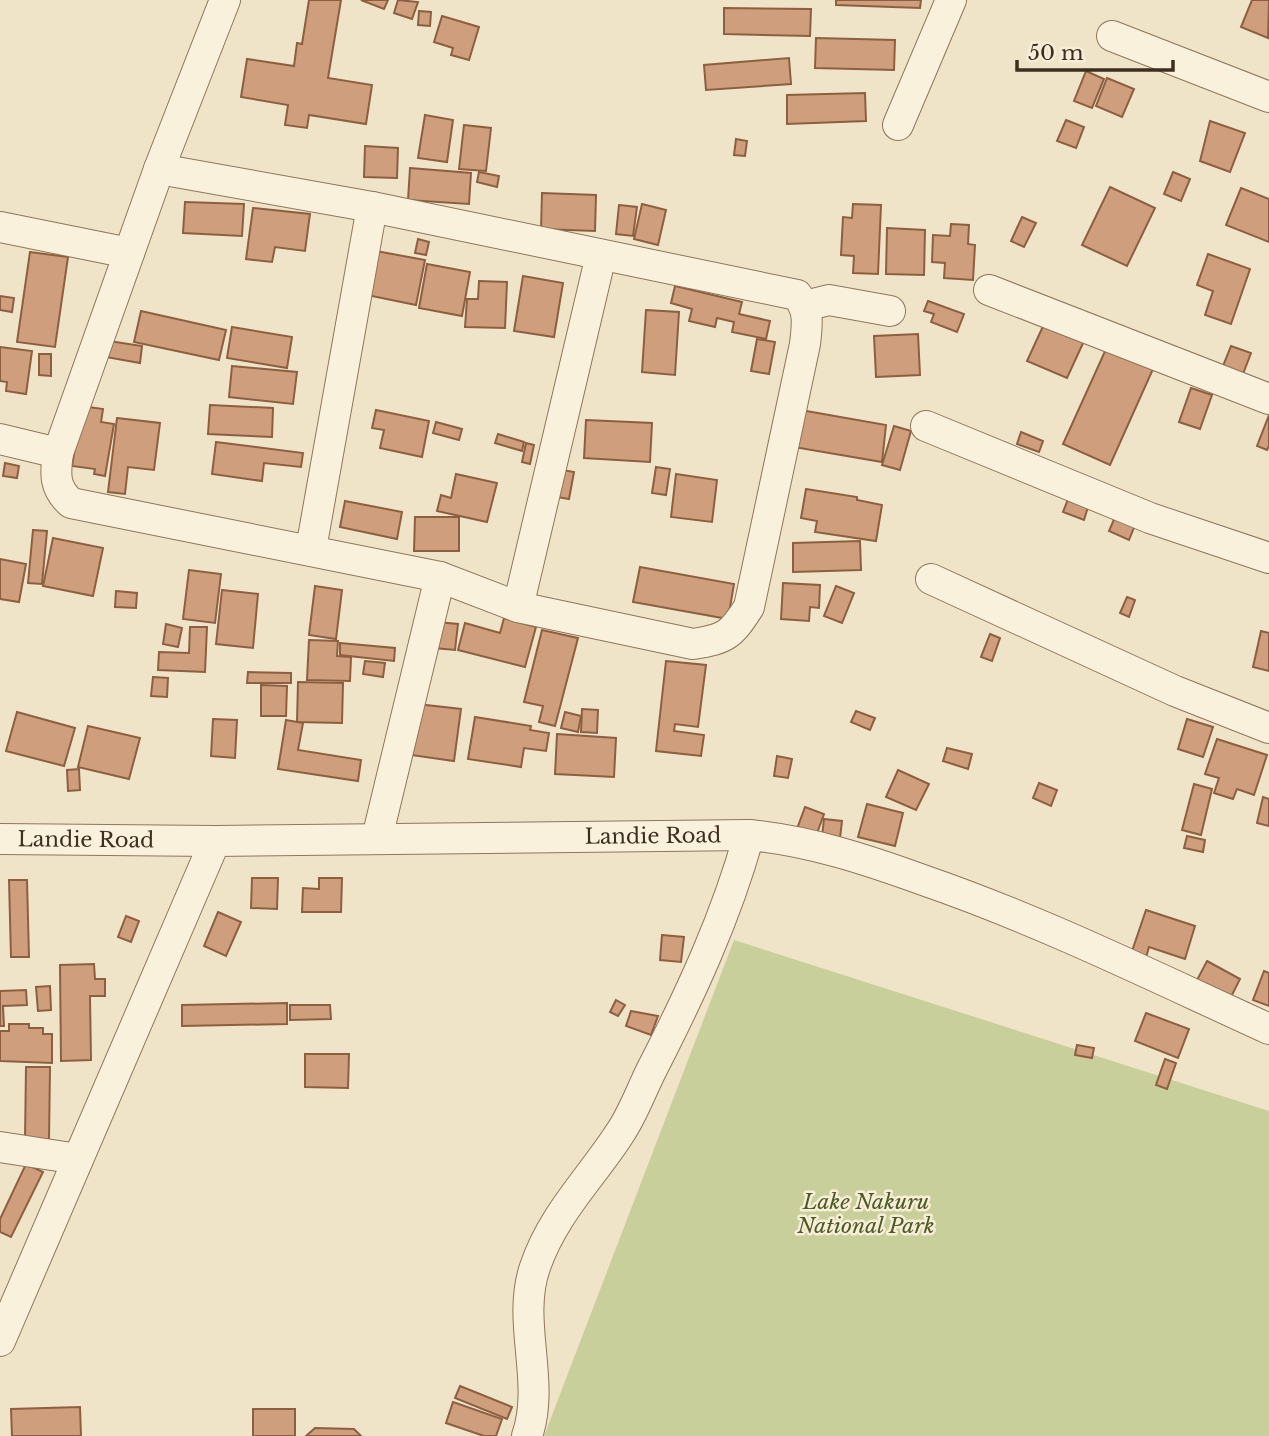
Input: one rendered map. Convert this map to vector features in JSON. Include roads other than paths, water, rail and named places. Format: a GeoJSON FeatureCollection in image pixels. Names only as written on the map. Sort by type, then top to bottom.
{"type":"FeatureCollection","features":[{"type":"Feature","properties":{"kind":"street"},"geometry":{"type":"LineString","coordinates":[[159,169],[372,208],[797,295],[805,306],[805,344],[749,607],[736,628],[721,640],[693,644],[518,607],[440,577],[71,503],[59,492],[55,474],[58,453],[159,169],[225,0]]}},
{"type":"Feature","properties":{"kind":"street"},"geometry":{"type":"LineString","coordinates":[[898,125],[951,0]]}},
{"type":"Feature","properties":{"kind":"street"},"geometry":{"type":"LineString","coordinates":[[1112,36],[1269,97]]}},
{"type":"Feature","properties":{"kind":"street"},"geometry":{"type":"LineString","coordinates":[[311,549],[372,208]]}},
{"type":"Feature","properties":{"kind":"street"},"geometry":{"type":"LineString","coordinates":[[0,227],[129,253]]}},
{"type":"Feature","properties":{"kind":"street"},"geometry":{"type":"LineString","coordinates":[[518,607],[601,255]]}},
{"type":"Feature","properties":{"kind":"street"},"geometry":{"type":"LineString","coordinates":[[989,290],[1269,399]]}},
{"type":"Feature","properties":{"kind":"street"},"geometry":{"type":"LineString","coordinates":[[805,306],[829,300],[890,311]]}},
{"type":"Feature","properties":{"kind":"street"},"geometry":{"type":"LineString","coordinates":[[926,426],[1150,518],[1269,558]]}},
{"type":"Feature","properties":{"kind":"street"},"geometry":{"type":"LineString","coordinates":[[0,439],[58,453]]}},
{"type":"Feature","properties":{"kind":"street"},"geometry":{"type":"LineString","coordinates":[[377,838],[440,577]]}},
{"type":"Feature","properties":{"kind":"street"},"geometry":{"type":"LineString","coordinates":[[931,579],[1175,691],[1269,728]]}},
{"type":"Feature","properties":{"kind":"street"},"geometry":{"type":"LineString","coordinates":[[527,1436],[533,1415],[529,1326],[534,1269],[562,1209],[621,1132],[683,1010],[734,887],[749,835]]}},
{"type":"Feature","properties":{"kind":"street","name":"Landie Road"},"geometry":{"type":"LineString","coordinates":[[0,839],[215,841],[749,835],[794,840],[851,855],[999,906],[1269,1029]]}},
{"type":"Feature","properties":{"kind":"street"},"geometry":{"type":"LineString","coordinates":[[0,1341],[215,841]]}},
{"type":"Feature","properties":{"kind":"street"},"geometry":{"type":"LineString","coordinates":[[0,1147],[78,1159]]}},
{"type":"Feature","properties":{"kind":"park label","name":"Lake Nakuru National Park"},"geometry":{"type":"Point","coordinates":[866,1214]}}]}
